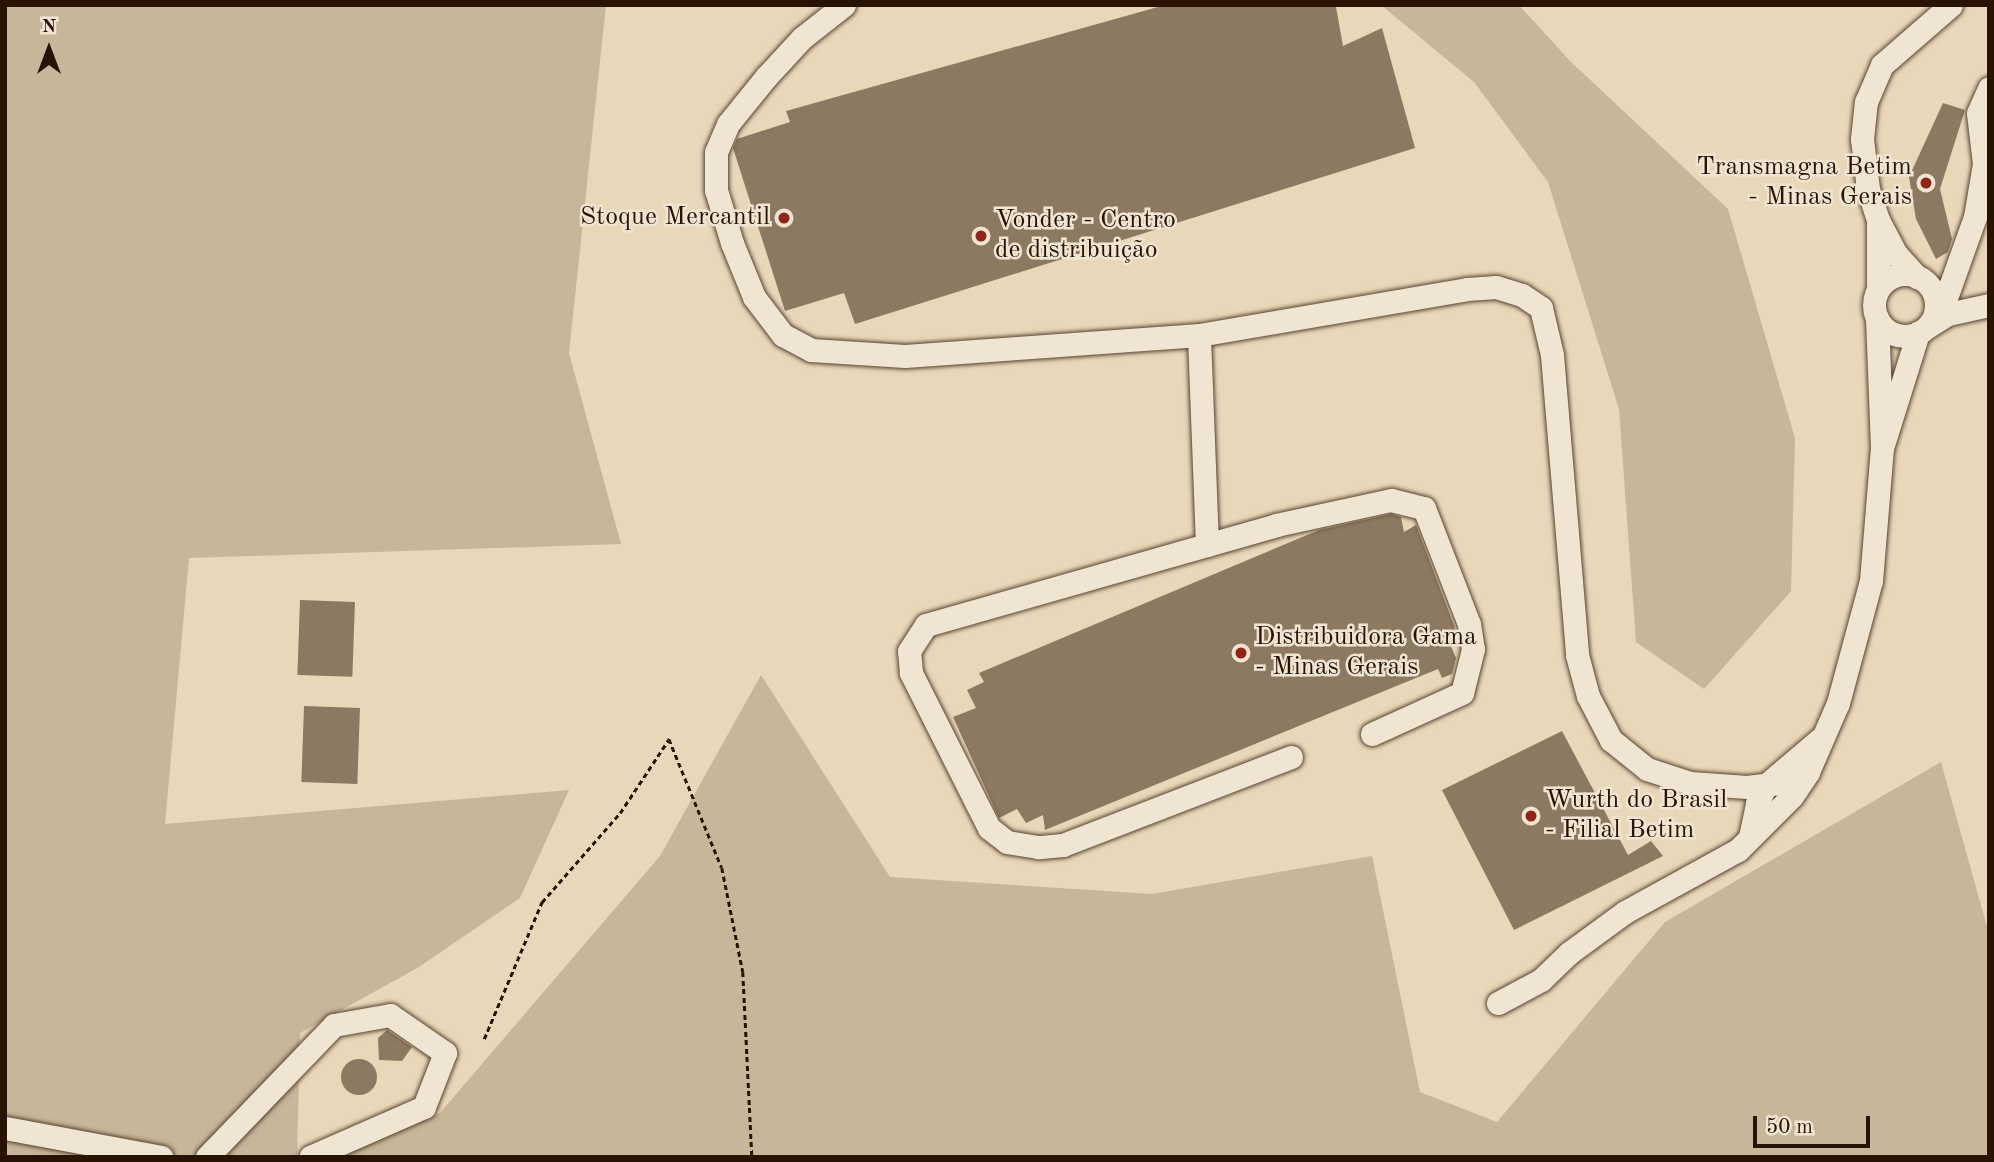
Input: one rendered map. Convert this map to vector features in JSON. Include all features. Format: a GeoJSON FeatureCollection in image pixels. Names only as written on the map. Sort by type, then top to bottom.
{"type":"FeatureCollection","features":[{"type":"Feature","properties":{"kind":"lane"},"geometry":{"type":"LineString","coordinates":[[844,5],[802,38],[766,77],[727,124],[716,152],[716,190],[732,243],[754,297],[783,335],[811,350],[905,356],[1199,335],[1466,289],[1496,288],[1522,295],[1541,308],[1552,355],[1577,655],[1588,696],[1612,740],[1647,769],[1690,783],[1766,785],[1793,774]]}},
{"type":"Feature","properties":{"kind":"lane"},"geometry":{"type":"LineString","coordinates":[[1882,448],[1922,330],[1936,302],[1931,286],[1897,255],[1878,220],[1868,189],[1862,139],[1866,102],[1882,65],[1951,5]]}},
{"type":"Feature","properties":{"kind":"lane"},"geometry":{"type":"LineString","coordinates":[[1931,286],[1975,217],[1984,164],[1978,113],[1989,88]]}},
{"type":"Feature","properties":{"kind":"lane"},"geometry":{"type":"LineString","coordinates":[[1498,1003],[1541,980],[1569,953],[1625,912],[1716,864],[1750,837],[1793,774],[1826,733],[1871,581],[1882,448],[1877,318],[1878,220]]}},
{"type":"Feature","properties":{"kind":"lane"},"geometry":{"type":"LineString","coordinates":[[1878,289],[1899,275],[1989,303]]}},
{"type":"Feature","properties":{"kind":"lane"},"geometry":{"type":"LineString","coordinates":[[1877,318],[1890,332],[1922,330],[1948,314],[1989,303]]}},
{"type":"Feature","properties":{"kind":"lane"},"geometry":{"type":"LineString","coordinates":[[1199,335],[1207,545]]}},
{"type":"Feature","properties":{"kind":"lane"},"geometry":{"type":"LineString","coordinates":[[1291,757],[1063,845],[1038,848],[1007,842],[989,828],[911,673],[909,651],[926,625],[1207,545],[1391,500],[1424,508],[1469,624],[1473,649],[1470,673],[1462,693],[1372,734]]}},
{"type":"Feature","properties":{"kind":"lane"},"geometry":{"type":"LineString","coordinates":[[1690,783],[1793,774]]}},
{"type":"Feature","properties":{"kind":"lane"},"geometry":{"type":"LineString","coordinates":[[1750,837],[1757,803],[1766,785]]}},
{"type":"Feature","properties":{"kind":"lane"},"geometry":{"type":"LineString","coordinates":[[207,1157],[334,1025],[390,1015],[445,1053],[424,1107],[310,1157]]}},
{"type":"Feature","properties":{"kind":"lane"},"geometry":{"type":"LineString","coordinates":[[5,1128],[161,1157]]}},
{"type":"Feature","properties":{"kind":"path"},"geometry":{"type":"LineString","coordinates":[[484,1039],[542,902],[620,813],[669,739],[722,868],[743,972],[752,1157]]}},
{"type":"Feature","properties":{"kind":"shaded area"},"geometry":{"type":"Polygon","coordinates":[[[5,5],[606,5],[569,353],[621,544],[189,558],[165,824],[569,790],[520,898],[419,967],[300,1033],[297,1157],[5,1157],[5,5]]]}},
{"type":"Feature","properties":{"kind":"shaded area"},"geometry":{"type":"Polygon","coordinates":[[[1381,5],[1519,5],[1570,61],[1728,209],[1795,438],[1791,591],[1704,689],[1636,642],[1619,409],[1548,182],[1474,82],[1381,5]]]}},
{"type":"Feature","properties":{"kind":"shaded area"},"geometry":{"type":"Polygon","coordinates":[[[761,675],[890,877],[1152,894],[1372,856],[1420,1092],[1497,1122],[1665,922],[1941,762],[1989,934],[1989,1157],[339,1157],[440,1113],[660,856],[761,675]]]}},
{"type":"Feature","properties":{"kind":"building","name":"Vonder - Centro de distribuição"},"geometry":{"type":"Polygon","coordinates":[[[1165,5],[1336,7],[1343,46],[1382,28],[1415,148],[855,324],[844,293],[785,311],[733,148],[737,139],[790,122],[786,111],[1165,5]]]}},
{"type":"Feature","properties":{"kind":"building","name":"Transmagna Betim - Minas Gerais"},"geometry":{"type":"Polygon","coordinates":[[[1943,103],[1965,110],[1940,189],[1952,239],[1948,252],[1936,259],[1916,219],[1909,177],[1943,103]]]}},
{"type":"Feature","properties":{"kind":"building","name":"Distribuidora Gama - Minas Gerais"},"geometry":{"type":"Polygon","coordinates":[[[1391,514],[1401,517],[1404,532],[1416,525],[1455,628],[1447,637],[1456,658],[1452,674],[1442,678],[1438,669],[1045,830],[1043,815],[1026,823],[1017,809],[999,818],[953,717],[976,708],[967,690],[984,682],[979,673],[1319,530],[1391,514]]]}},
{"type":"Feature","properties":{"kind":"building"},"geometry":{"type":"Polygon","coordinates":[[[300,600],[355,602],[352,677],[297,675],[300,600]]]}},
{"type":"Feature","properties":{"kind":"building"},"geometry":{"type":"Polygon","coordinates":[[[304,706],[360,708],[357,784],[301,782],[304,706]]]}},
{"type":"Feature","properties":{"kind":"building","name":"Wurth do Brasil - Filial Betim"},"geometry":{"type":"Polygon","coordinates":[[[1562,731],[1628,855],[1651,841],[1663,856],[1514,930],[1442,790],[1562,731]]]}},
{"type":"Feature","properties":{"kind":"building"},"geometry":{"type":"Polygon","coordinates":[[[387,1030],[412,1047],[402,1061],[379,1060],[378,1038],[387,1030]]]}},
{"type":"Feature","properties":{"kind":"building"},"geometry":{"type":"Polygon","coordinates":[[[359,1059],[372,1064],[377,1077],[372,1090],[359,1095],[346,1090],[341,1077],[346,1064],[359,1059]]]}},
{"type":"Feature","properties":{"kind":"place","name":"Transmagna Betim - Minas Gerais"},"geometry":{"type":"Point","coordinates":[1926,183]}},
{"type":"Feature","properties":{"kind":"place","name":"Stoque Mercantil"},"geometry":{"type":"Point","coordinates":[784,218]}},
{"type":"Feature","properties":{"kind":"place","name":"Vonder - Centro de distribuição"},"geometry":{"type":"Point","coordinates":[981,236]}},
{"type":"Feature","properties":{"kind":"place","name":"Distribuidora Gama - Minas Gerais"},"geometry":{"type":"Point","coordinates":[1241,653]}},
{"type":"Feature","properties":{"kind":"place","name":"Wurth do Brasil - Filial Betim"},"geometry":{"type":"Point","coordinates":[1531,816]}}]}
